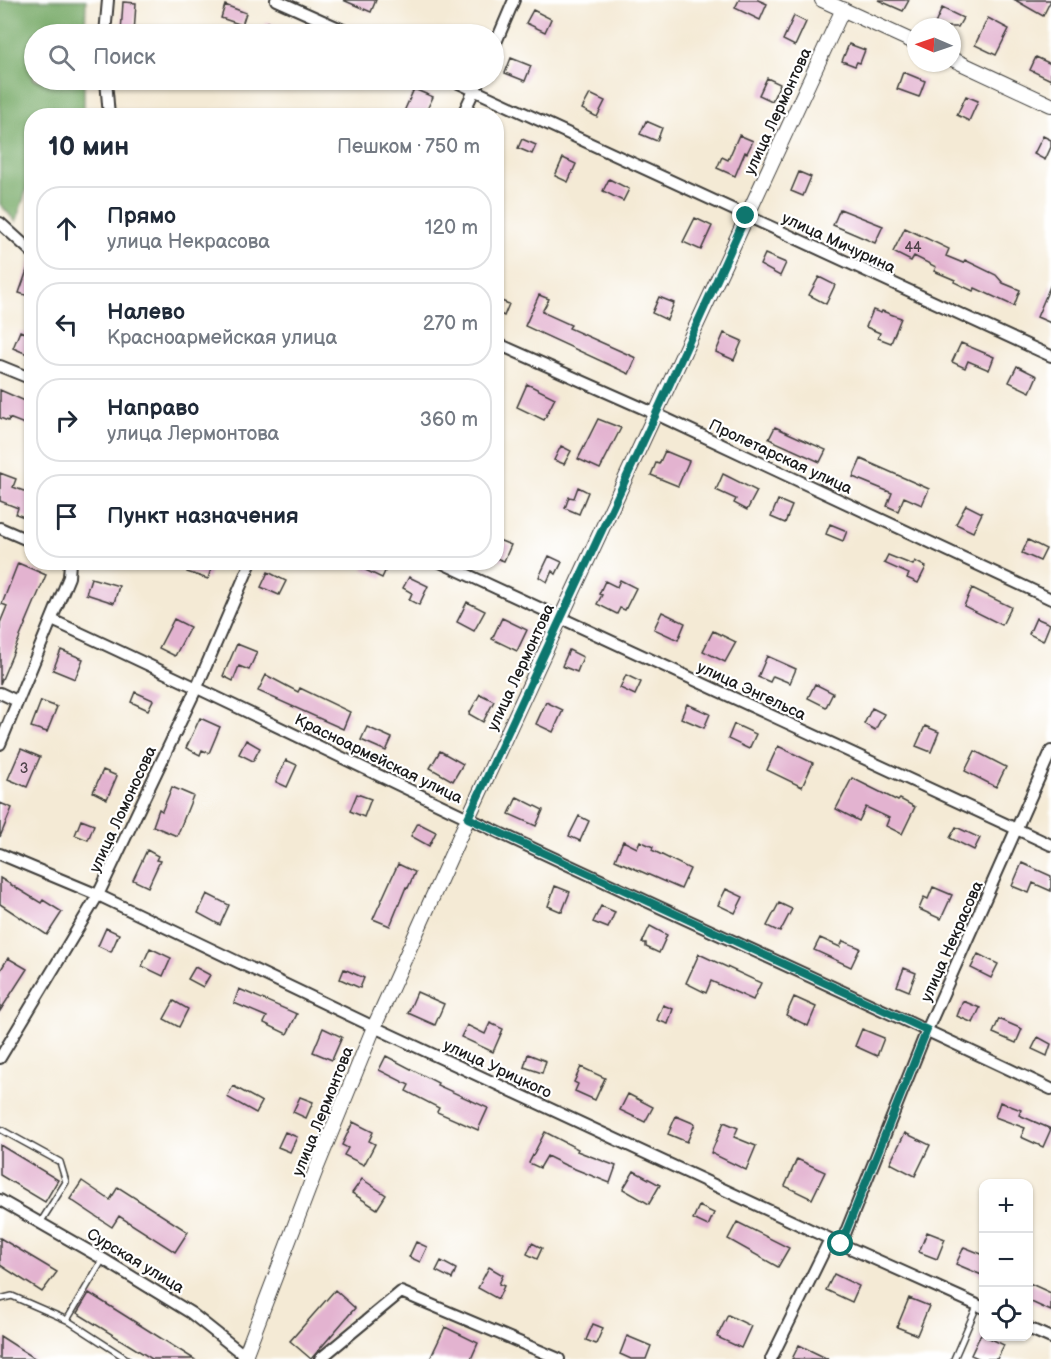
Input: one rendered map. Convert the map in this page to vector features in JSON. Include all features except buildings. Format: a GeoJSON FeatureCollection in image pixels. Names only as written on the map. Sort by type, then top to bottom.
{"type":"FeatureCollection","features":[{"type":"Feature","properties":{"kind":"street"},"geometry":{"type":"LineString","coordinates":[[106,24],[108,0]]}},
{"type":"Feature","properties":{"kind":"street"},"geometry":{"type":"LineString","coordinates":[[276,0],[330,24]]}},
{"type":"Feature","properties":{"kind":"street"},"geometry":{"type":"LineString","coordinates":[[504,24],[514,0]]}},
{"type":"Feature","properties":{"kind":"street"},"geometry":{"type":"LineString","coordinates":[[822,0],[845,5],[907,38]]}},
{"type":"Feature","properties":{"kind":"street","name":"улица Лермонтова"},"geometry":{"type":"LineString","coordinates":[[246,1358],[317,1167],[374,1028],[468,818],[845,5]]}},
{"type":"Feature","properties":{"kind":"street"},"geometry":{"type":"LineString","coordinates":[[961,63],[1051,105]]}},
{"type":"Feature","properties":{"kind":"street"},"geometry":{"type":"LineString","coordinates":[[107,90],[109,108]]}},
{"type":"Feature","properties":{"kind":"street"},"geometry":{"type":"LineString","coordinates":[[466,108],[475,90]]}},
{"type":"Feature","properties":{"kind":"street","name":"улица Мичурина"},"geometry":{"type":"LineString","coordinates":[[487,90],[746,216],[1051,356]]}},
{"type":"Feature","properties":{"kind":"street"},"geometry":{"type":"LineString","coordinates":[[0,223],[24,245]]}},
{"type":"Feature","properties":{"kind":"street","name":"Пролетарская улица"},"geometry":{"type":"LineString","coordinates":[[504,348],[656,414],[1051,600]]}},
{"type":"Feature","properties":{"kind":"street"},"geometry":{"type":"LineString","coordinates":[[0,366],[24,376]]}},
{"type":"Feature","properties":{"kind":"street"},"geometry":{"type":"LineString","coordinates":[[0,528],[24,538]]}},
{"type":"Feature","properties":{"kind":"street"},"geometry":{"type":"LineString","coordinates":[[0,744],[69,578],[70,570]]}},
{"type":"Feature","properties":{"kind":"street","name":"улица Ломоносова"},"geometry":{"type":"LineString","coordinates":[[0,1058],[98,895],[197,687],[248,570]]}},
{"type":"Feature","properties":{"kind":"street","name":"улица Энгельса"},"geometry":{"type":"LineString","coordinates":[[457,570],[1051,844]]}},
{"type":"Feature","properties":{"kind":"street","name":"Красноармейская улица"},"geometry":{"type":"LineString","coordinates":[[52,620],[197,687],[468,818],[1051,1089]]}},
{"type":"Feature","properties":{"kind":"street"},"geometry":{"type":"LineString","coordinates":[[0,693],[17,701]]}},
{"type":"Feature","properties":{"kind":"street","name":"улица Некрасова"},"geometry":{"type":"LineString","coordinates":[[841,1244],[927,1030],[1051,751]]}},
{"type":"Feature","properties":{"kind":"street","name":"улица Урицкого"},"geometry":{"type":"LineString","coordinates":[[0,854],[98,895],[374,1028],[979,1307]]}},
{"type":"Feature","properties":{"kind":"street","name":"Сурская улица"},"geometry":{"type":"LineString","coordinates":[[0,1200],[103,1259],[190,1313],[246,1358]]}},
{"type":"Feature","properties":{"kind":"street"},"geometry":{"type":"LineString","coordinates":[[771,1359],[830,1239]]}},
{"type":"Feature","properties":{"kind":"street"},"geometry":{"type":"LineString","coordinates":[[320,1359],[401,1292],[560,1359]]}},
{"type":"Feature","properties":{"kind":"street"},"geometry":{"type":"LineString","coordinates":[[1033,1330],[1051,1338]]}},
{"type":"Feature","properties":{"kind":"lane"},"geometry":{"type":"LineString","coordinates":[[0,1128],[60,1162],[66,1182],[40,1223]]}},
{"type":"Feature","properties":{"kind":"lane"},"geometry":{"type":"LineString","coordinates":[[67,1320],[103,1259]]}},
{"type":"Feature","properties":{"kind":"lane"},"geometry":{"type":"LineString","coordinates":[[0,1299],[12,1296],[67,1320],[127,1359]]}},
{"type":"Feature","properties":{"kind":"lane"},"geometry":{"type":"LineString","coordinates":[[954,1359],[979,1309]]}},
{"type":"Feature","properties":{"kind":"green space"},"geometry":{"type":"Polygon","coordinates":[[[0,0],[86,0],[85,24],[24,24],[24,90],[84,90],[84,108],[24,108],[24,197],[16,222],[0,204],[0,0]]]}},
{"type":"Feature","properties":{"kind":"route"},"geometry":{"type":"LineString","coordinates":[[746,216],[468,818],[927,1030],[841,1244]]}}]}
